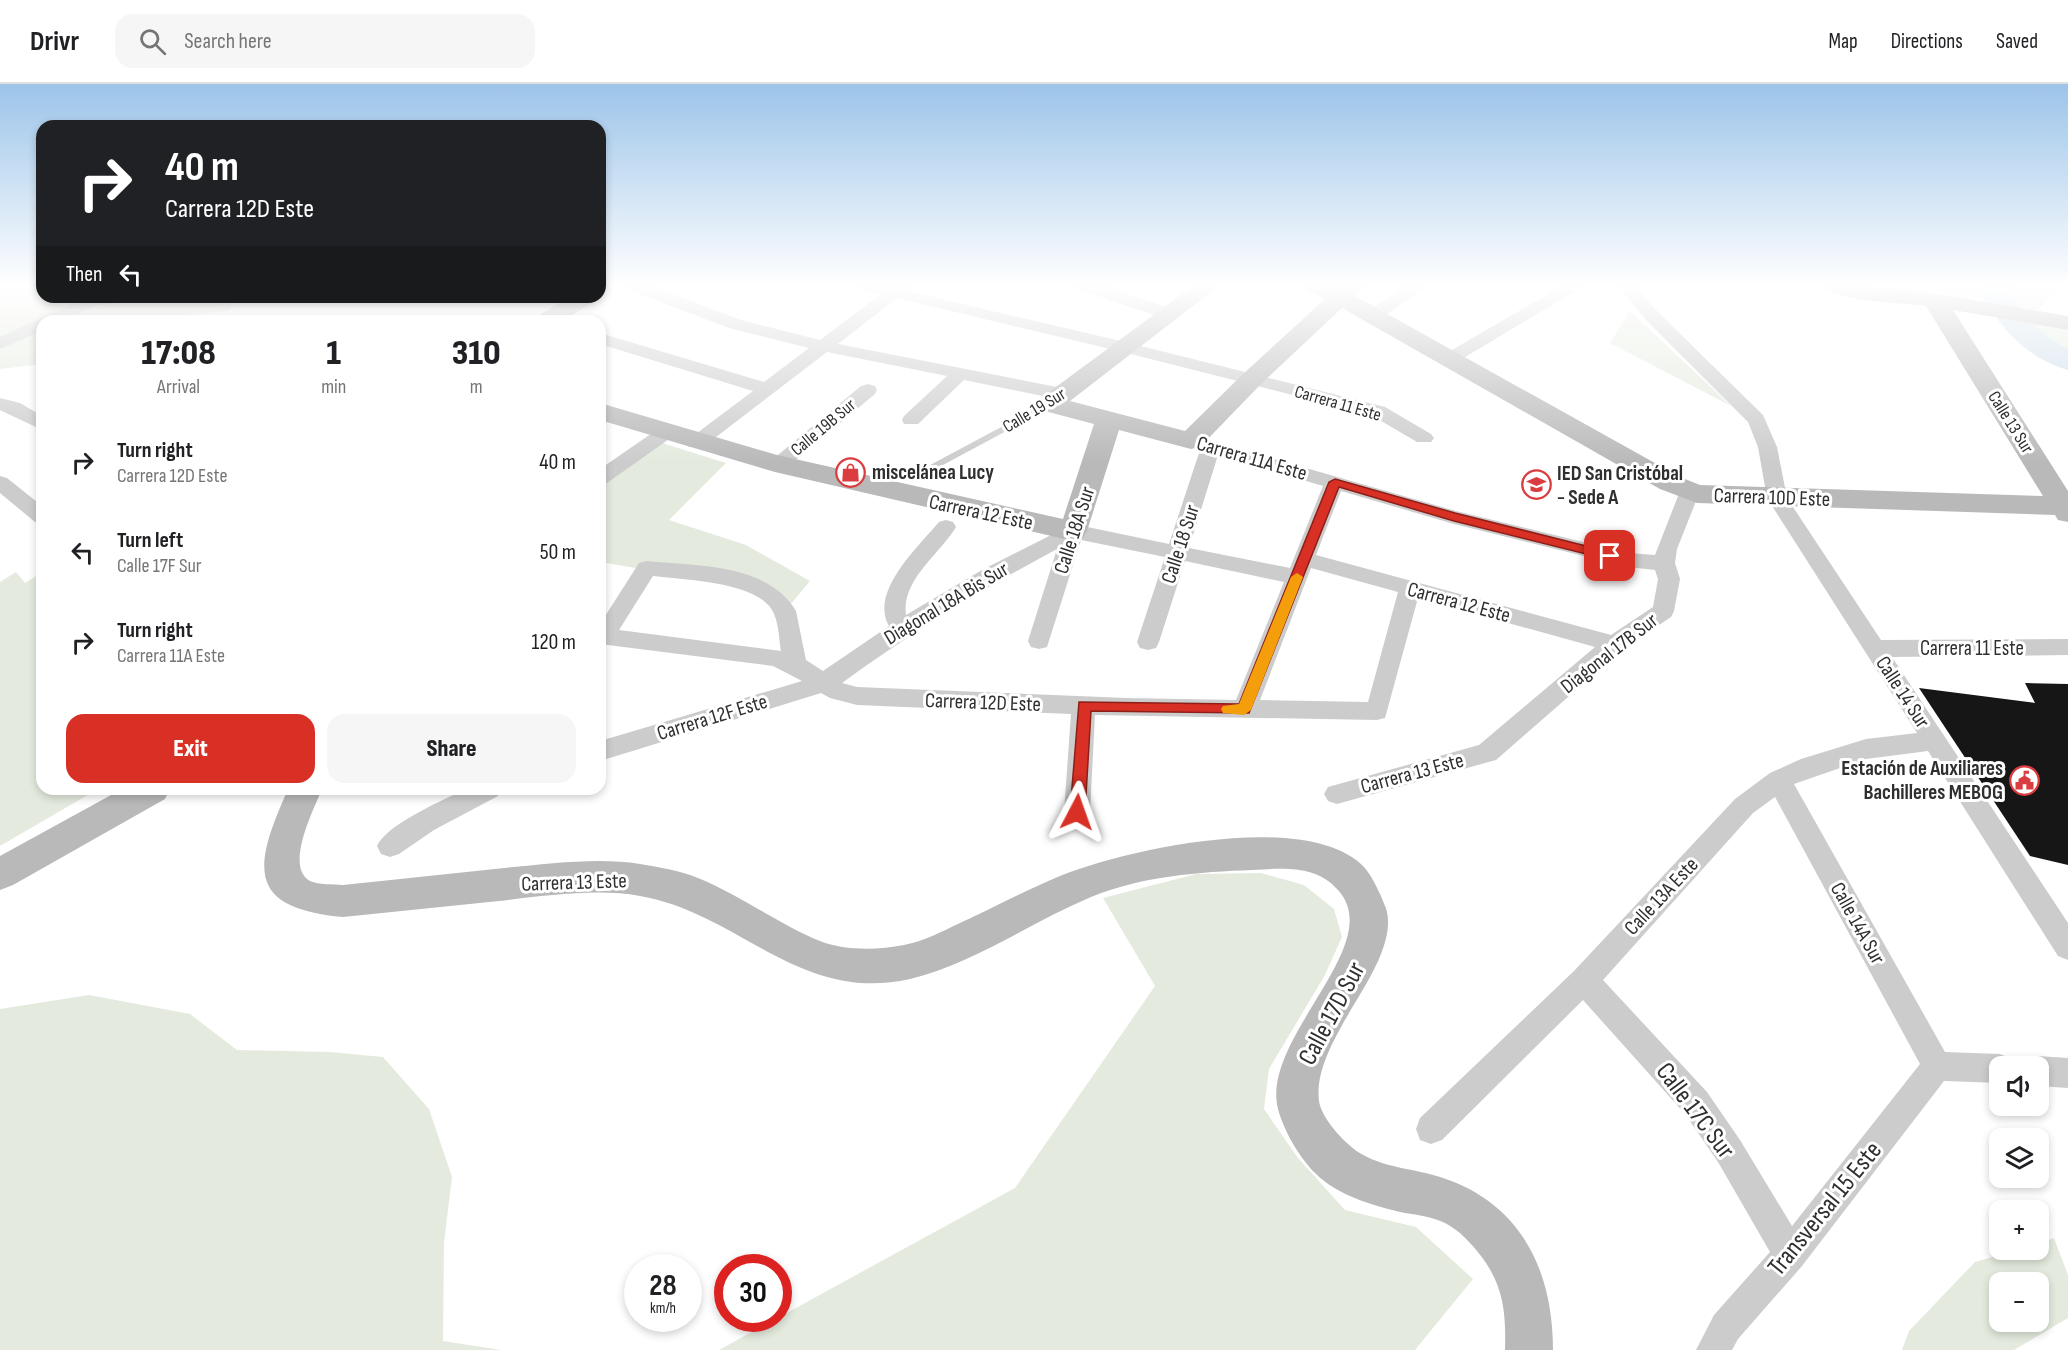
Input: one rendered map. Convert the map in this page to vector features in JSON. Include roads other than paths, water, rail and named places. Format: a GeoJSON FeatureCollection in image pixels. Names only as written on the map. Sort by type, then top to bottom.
{"type":"FeatureCollection","features":[{"type":"Feature","properties":{"kind":"street"},"geometry":{"type":"LineString","coordinates":[[620,344],[766,389]]}},
{"type":"Feature","properties":{"kind":"street","name":"Carrera 11A Este"},"geometry":{"type":"LineString","coordinates":[[814,344],[959,375],[1056,399],[1110,419],[1454,517],[1628,560],[1664,563]]}},
{"type":"Feature","properties":{"kind":"street"},"geometry":{"type":"LineString","coordinates":[[696,442],[825,344]]}},
{"type":"Feature","properties":{"kind":"street","name":"Carrera 11 Este"},"geometry":{"type":"LineString","coordinates":[[1114,344],[1378,411],[1424,438]]}},
{"type":"Feature","properties":{"kind":"street","name":"Calle 19 Sur"},"geometry":{"type":"LineString","coordinates":[[1056,399],[1129,344]]}},
{"type":"Feature","properties":{"kind":"street","name":"Calle 18 Sur"},"geometry":{"type":"LineString","coordinates":[[1148,642],[1177,552],[1201,444],[1252,379],[1290,344]]}},
{"type":"Feature","properties":{"kind":"street","name":"Carrera 10D Este"},"geometry":{"type":"LineString","coordinates":[[1426,344],[1670,483],[1690,491],[1708,495],[2067,509]]}},
{"type":"Feature","properties":{"kind":"street"},"geometry":{"type":"LineString","coordinates":[[1451,358],[1475,344]]}},
{"type":"Feature","properties":{"kind":"street"},"geometry":{"type":"LineString","coordinates":[[1680,344],[1756,419],[1769,451],[1777,498]]}},
{"type":"Feature","properties":{"kind":"street","name":"Calle 13 Sur"},"geometry":{"type":"LineString","coordinates":[[1962,344],[2067,509]]}},
{"type":"Feature","properties":{"kind":"street"},"geometry":{"type":"LineString","coordinates":[[911,420],[959,375]]}},
{"type":"Feature","properties":{"kind":"street","name":"Calle 19B Sur"},"geometry":{"type":"LineString","coordinates":[[779,464],[868,390]]}},
{"type":"Feature","properties":{"kind":"street"},"geometry":{"type":"LineString","coordinates":[[0,404],[13,407],[36,420]]}},
{"type":"Feature","properties":{"kind":"street","name":"Carrera 12 Este"},"geometry":{"type":"LineString","coordinates":[[606,413],[696,442],[885,491],[1177,552],[1301,568],[1410,588],[1614,644]]}},
{"type":"Feature","properties":{"kind":"street","name":"Calle 18A Sur"},"geometry":{"type":"LineString","coordinates":[[1039,641],[1110,419]]}},
{"type":"Feature","properties":{"kind":"street"},"geometry":{"type":"LineString","coordinates":[[606,474],[665,433]]}},
{"type":"Feature","properties":{"kind":"street"},"geometry":{"type":"LineString","coordinates":[[1244,710],[1335,482]]}},
{"type":"Feature","properties":{"kind":"street"},"geometry":{"type":"LineString","coordinates":[[0,483],[36,512]]}},
{"type":"Feature","properties":{"kind":"street","name":"Diagonal 17B Sur"},"geometry":{"type":"LineString","coordinates":[[1487,753],[1614,644],[1663,611],[1668,579],[1664,563],[1666,549],[1690,491]]}},
{"type":"Feature","properties":{"kind":"street","name":"Calle 14 Sur"},"geometry":{"type":"LineString","coordinates":[[1777,498],[2068,947]]}},
{"type":"Feature","properties":{"kind":"street"},"geometry":{"type":"LineString","coordinates":[[902,628],[895,617],[895,597],[902,584],[946,527]]}},
{"type":"Feature","properties":{"kind":"street","name":"Diagonal 18A Bis Sur"},"geometry":{"type":"LineString","coordinates":[[824,683],[902,628],[990,575],[1073,531]]}},
{"type":"Feature","properties":{"kind":"street"},"geometry":{"type":"LineString","coordinates":[[606,630],[646,568],[736,579],[766,590],[774,596],[785,611],[795,665]]}},
{"type":"Feature","properties":{"kind":"street","name":"Carrera 12D Este"},"geometry":{"type":"LineString","coordinates":[[606,637],[775,658],[795,665],[838,692],[856,696],[1244,710],[1377,711],[1410,588]]}},
{"type":"Feature","properties":{"kind":"street","name":"Carrera 11 Este"},"geometry":{"type":"LineString","coordinates":[[1875,649],[2068,647]]}},
{"type":"Feature","properties":{"kind":"street","name":"Carrera 12F Este"},"geometry":{"type":"LineString","coordinates":[[606,749],[824,683]]}},
{"type":"Feature","properties":{"kind":"street"},"geometry":{"type":"LineString","coordinates":[[1077,812],[1084,705]]}},
{"type":"Feature","properties":{"kind":"street","name":"Calle 13A Este"},"geometry":{"type":"LineString","coordinates":[[1431,1129],[1584,980],[1744,806],[1779,780],[1810,766],[1846,754],[1896,744],[1935,741]]}},
{"type":"Feature","properties":{"kind":"street","name":"Carrera 13 Este"},"geometry":{"type":"LineString","coordinates":[[1337,794],[1487,753]]}},
{"type":"Feature","properties":{"kind":"street","name":"Calle 14A Sur"},"geometry":{"type":"LineString","coordinates":[[1779,780],[1936,1066]]}},
{"type":"Feature","properties":{"kind":"street"},"geometry":{"type":"LineString","coordinates":[[6,875],[140,795]]}},
{"type":"Feature","properties":{"kind":"street","name":"Carrera 13 Este"},"geometry":{"type":"LineString","coordinates":[[303,795],[281,847],[279,860],[285,880],[301,895],[311,900],[343,901],[562,878],[636,879],[697,894],[812,956],[830,962],[868,967],[888,966],[927,957],[1077,887]]}},
{"type":"Feature","properties":{"kind":"street"},"geometry":{"type":"LineString","coordinates":[[390,846],[434,817],[477,795]]}},
{"type":"Feature","properties":{"kind":"street","name":"Calle 17D Sur"},"geometry":{"type":"LineString","coordinates":[[1077,887],[1126,869],[1156,862],[1294,852],[1320,857],[1332,863],[1352,879],[1369,911],[1370,934],[1357,964],[1305,1053],[1299,1072],[1298,1108],[1322,1149],[1346,1172],[1366,1181],[1450,1202],[1463,1209],[1492,1234],[1509,1258],[1521,1284],[1527,1303],[1529,1350]]}},
{"type":"Feature","properties":{"kind":"street","name":"Calle 17C Sur"},"geometry":{"type":"LineString","coordinates":[[1584,980],[1702,1110],[1790,1254]]}},
{"type":"Feature","properties":{"kind":"street"},"geometry":{"type":"LineString","coordinates":[[1936,1066],[1989,1069]]}},
{"type":"Feature","properties":{"kind":"street","name":"Transversal 15 Este"},"geometry":{"type":"LineString","coordinates":[[1713,1350],[1726,1327],[1790,1254],[1936,1066]]}},
{"type":"Feature","properties":{"kind":"street"},"geometry":{"type":"LineString","coordinates":[[2049,1072],[2068,1073]]}},
{"type":"Feature","properties":{"kind":"lane","name":"Calle 19 Sur"},"geometry":{"type":"LineString","coordinates":[[909,478],[1056,399]]}},
{"type":"Feature","properties":{"kind":"waterway"},"geometry":{"type":"LineString","coordinates":[[2039,344],[2068,361]]}},
{"type":"Feature","properties":{"kind":"place","name":"miscelánea Lucy"},"geometry":{"type":"Point","coordinates":[851,472]}},
{"type":"Feature","properties":{"kind":"place","name":"IED San Cristóbal - Sede A"},"geometry":{"type":"Point","coordinates":[1536,485]}},
{"type":"Feature","properties":{"kind":"place","name":"Estación de Auxiliares Bachilleres MEBOG"},"geometry":{"type":"Point","coordinates":[2024,780]}}]}
